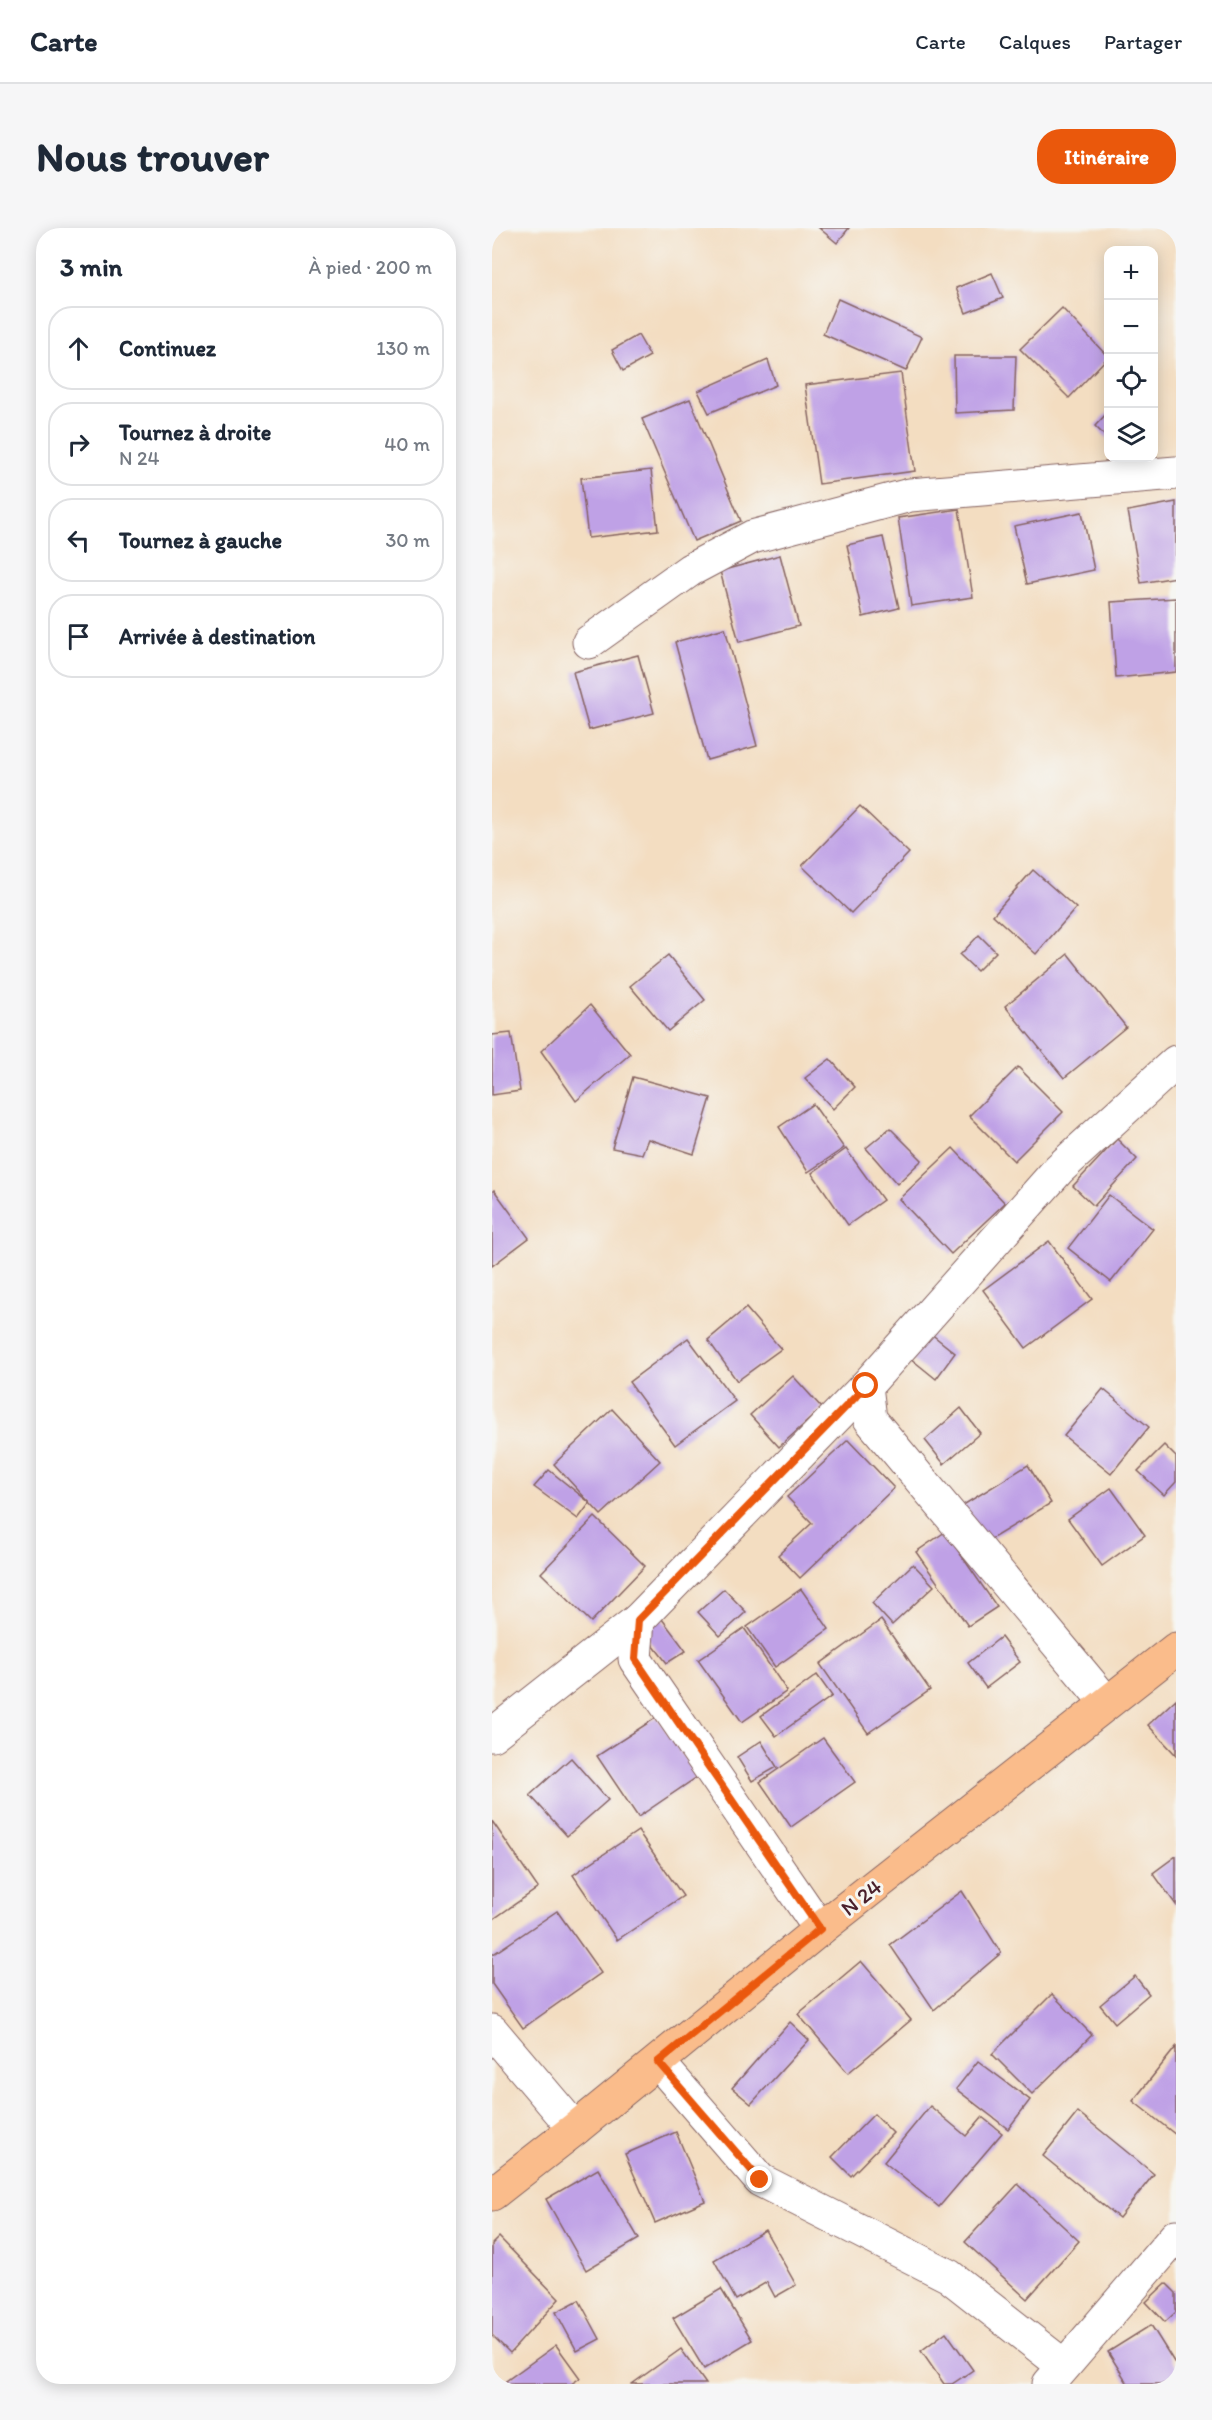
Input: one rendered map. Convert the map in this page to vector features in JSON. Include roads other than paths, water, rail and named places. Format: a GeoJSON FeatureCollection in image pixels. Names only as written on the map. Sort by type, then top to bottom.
{"type":"FeatureCollection","features":[{"type":"Feature","properties":{"kind":"main road","name":"N 24"},"geometry":{"type":"LineString","coordinates":[[492,2194],[820,1929],[1176,1649]]}},
{"type":"Feature","properties":{"kind":"street"},"geometry":{"type":"LineString","coordinates":[[589,642],[690,570],[752,537],[910,495],[1176,473]]}},
{"type":"Feature","properties":{"kind":"street"},"geometry":{"type":"LineString","coordinates":[[492,1735],[638,1620],[866,1386],[1059,1169],[1176,1062]]}},
{"type":"Feature","properties":{"kind":"street"},"geometry":{"type":"LineString","coordinates":[[866,1386],[870,1419],[1106,1702]]}},
{"type":"Feature","properties":{"kind":"street"},"geometry":{"type":"LineString","coordinates":[[638,1620],[635,1659],[820,1929]]}},
{"type":"Feature","properties":{"kind":"street"},"geometry":{"type":"LineString","coordinates":[[492,2031],[575,2129]]}},
{"type":"Feature","properties":{"kind":"street"},"geometry":{"type":"LineString","coordinates":[[658,2062],[760,2180],[950,2276],[1056,2375],[1176,2236]]}}]}
